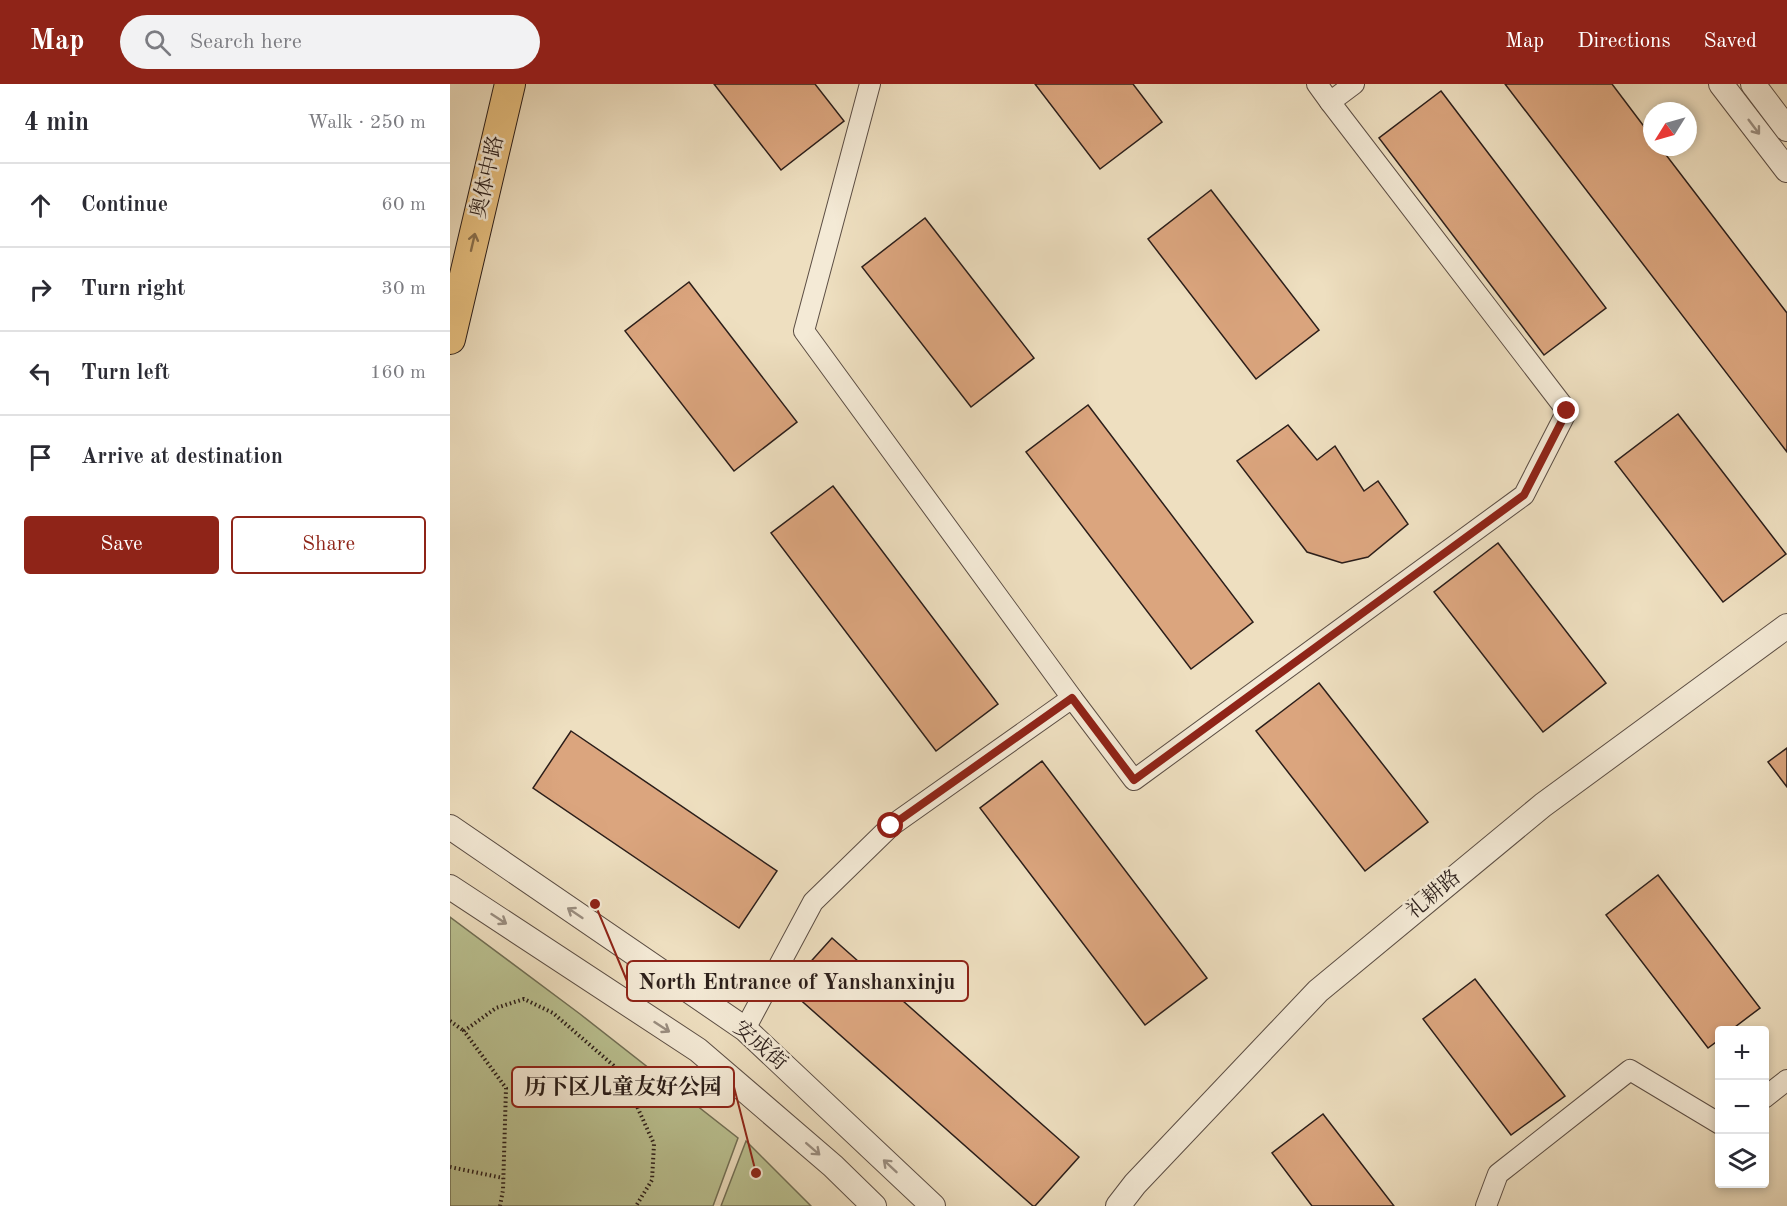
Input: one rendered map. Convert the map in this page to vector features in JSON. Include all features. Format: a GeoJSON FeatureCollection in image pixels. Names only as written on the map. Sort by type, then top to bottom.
{"type":"FeatureCollection","features":[{"type":"Feature","properties":{"kind":"main road","name":"奥体中路"},"geometry":{"type":"LineString","coordinates":[[450,339],[510,84]]}},
{"type":"Feature","properties":{"kind":"street"},"geometry":{"type":"LineString","coordinates":[[870,84],[804,331],[1134,780],[1524,495],[1567,411],[1317,84]]}},
{"type":"Feature","properties":{"kind":"street"},"geometry":{"type":"LineString","coordinates":[[1330,102],[1354,84]]}},
{"type":"Feature","properties":{"kind":"street"},"geometry":{"type":"LineString","coordinates":[[1721,84],[1787,170]]}},
{"type":"Feature","properties":{"kind":"street"},"geometry":{"type":"LineString","coordinates":[[1752,84],[1787,129]]}},
{"type":"Feature","properties":{"kind":"street","name":"礼耕路"},"geometry":{"type":"LineString","coordinates":[[1118,1206],[1135,1184],[1318,991],[1543,805],[1787,626]]}},
{"type":"Feature","properties":{"kind":"street"},"geometry":{"type":"LineString","coordinates":[[745,1029],[813,902],[891,826],[1072,698]]}},
{"type":"Feature","properties":{"kind":"street","name":"安成街"},"geometry":{"type":"LineString","coordinates":[[450,827],[745,1029],[933,1206]]}},
{"type":"Feature","properties":{"kind":"street","name":"安成街"},"geometry":{"type":"LineString","coordinates":[[450,887],[698,1050],[833,1166],[874,1206]]}},
{"type":"Feature","properties":{"kind":"street"},"geometry":{"type":"LineString","coordinates":[[1486,1206],[1498,1174],[1630,1070],[1715,1122]]}},
{"type":"Feature","properties":{"kind":"street"},"geometry":{"type":"LineString","coordinates":[[1769,1094],[1787,1080]]}},
{"type":"Feature","properties":{"kind":"path"},"geometry":{"type":"LineString","coordinates":[[464,1031],[495,1008],[524,999],[554,1013],[613,1065],[635,1102],[654,1144],[652,1180],[636,1206]]}},
{"type":"Feature","properties":{"kind":"path"},"geometry":{"type":"LineString","coordinates":[[450,1021],[464,1031],[506,1088],[503,1190],[500,1206]]}},
{"type":"Feature","properties":{"kind":"path"},"geometry":{"type":"LineString","coordinates":[[450,1167],[503,1178]]}},
{"type":"Feature","properties":{"kind":"green space"},"geometry":{"type":"Polygon","coordinates":[[[450,917],[580,1014],[738,1138],[713,1206],[450,1206],[450,917]]]}},
{"type":"Feature","properties":{"kind":"green space"},"geometry":{"type":"Polygon","coordinates":[[[746,1141],[811,1206],[721,1206],[746,1141]]]}},
{"type":"Feature","properties":{"kind":"building"},"geometry":{"type":"Polygon","coordinates":[[[714,84],[815,84],[844,121],[781,170],[714,84]]]}},
{"type":"Feature","properties":{"kind":"building"},"geometry":{"type":"Polygon","coordinates":[[[1035,84],[1133,84],[1162,122],[1100,169],[1035,84]]]}},
{"type":"Feature","properties":{"kind":"building"},"geometry":{"type":"Polygon","coordinates":[[[1505,84],[1612,84],[1643,125],[1643,156],[1667,156],[1787,313],[1787,452],[1505,84]]]}},
{"type":"Feature","properties":{"kind":"building"},"geometry":{"type":"Polygon","coordinates":[[[1441,91],[1606,308],[1544,355],[1379,138],[1441,91]]]}},
{"type":"Feature","properties":{"kind":"building"},"geometry":{"type":"Polygon","coordinates":[[[1211,190],[1319,330],[1256,379],[1148,239],[1211,190]]]}},
{"type":"Feature","properties":{"kind":"building"},"geometry":{"type":"Polygon","coordinates":[[[925,218],[1034,358],[971,407],[862,267],[925,218]]]}},
{"type":"Feature","properties":{"kind":"building"},"geometry":{"type":"Polygon","coordinates":[[[689,282],[797,422],[734,471],[625,331],[689,282]]]}},
{"type":"Feature","properties":{"kind":"building"},"geometry":{"type":"Polygon","coordinates":[[[1088,405],[1253,622],[1191,669],[1026,452],[1088,405]]]}},
{"type":"Feature","properties":{"kind":"building"},"geometry":{"type":"Polygon","coordinates":[[[1678,414],[1786,554],[1723,602],[1615,462],[1678,414]]]}},
{"type":"Feature","properties":{"kind":"building"},"geometry":{"type":"Polygon","coordinates":[[[1288,425],[1317,460],[1335,446],[1364,491],[1378,481],[1408,524],[1368,557],[1342,563],[1307,552],[1237,461],[1288,425]]]}},
{"type":"Feature","properties":{"kind":"building"},"geometry":{"type":"Polygon","coordinates":[[[833,486],[998,704],[936,751],[771,533],[833,486]]]}},
{"type":"Feature","properties":{"kind":"building"},"geometry":{"type":"Polygon","coordinates":[[[1498,543],[1606,683],[1543,732],[1434,592],[1498,543]]]}},
{"type":"Feature","properties":{"kind":"building"},"geometry":{"type":"Polygon","coordinates":[[[1319,683],[1428,822],[1365,871],[1256,731],[1319,683]]]}},
{"type":"Feature","properties":{"kind":"building"},"geometry":{"type":"Polygon","coordinates":[[[571,731],[777,871],[739,928],[533,788],[571,731]]]}},
{"type":"Feature","properties":{"kind":"building"},"geometry":{"type":"Polygon","coordinates":[[[1787,748],[1787,787],[1768,762],[1787,748]]]}},
{"type":"Feature","properties":{"kind":"building"},"geometry":{"type":"Polygon","coordinates":[[[1042,761],[1207,978],[1145,1025],[980,808],[1042,761]]]}},
{"type":"Feature","properties":{"kind":"building"},"geometry":{"type":"Polygon","coordinates":[[[1658,875],[1760,1008],[1736,1026],[1715,1026],[1715,1043],[1708,1048],[1606,915],[1658,875]]]}},
{"type":"Feature","properties":{"kind":"building"},"geometry":{"type":"Polygon","coordinates":[[[832,938],[1079,1157],[1035,1206],[787,988],[832,938]]]}},
{"type":"Feature","properties":{"kind":"building"},"geometry":{"type":"Polygon","coordinates":[[[1475,979],[1565,1096],[1511,1135],[1423,1019],[1475,979]]]}},
{"type":"Feature","properties":{"kind":"building"},"geometry":{"type":"Polygon","coordinates":[[[1323,1114],[1394,1206],[1312,1206],[1272,1153],[1323,1114]]]}},
{"type":"Feature","properties":{"kind":"place","name":"North Entrance of Yanshanxinju"},"geometry":{"type":"Point","coordinates":[595,904]}},
{"type":"Feature","properties":{"kind":"place","name":"历下区儿童友好公园"},"geometry":{"type":"Point","coordinates":[756,1173]}},
{"type":"Feature","properties":{"kind":"route"},"geometry":{"type":"LineString","coordinates":[[891,826],[1072,698],[1134,780],[1524,495],[1567,411]]}}]}
